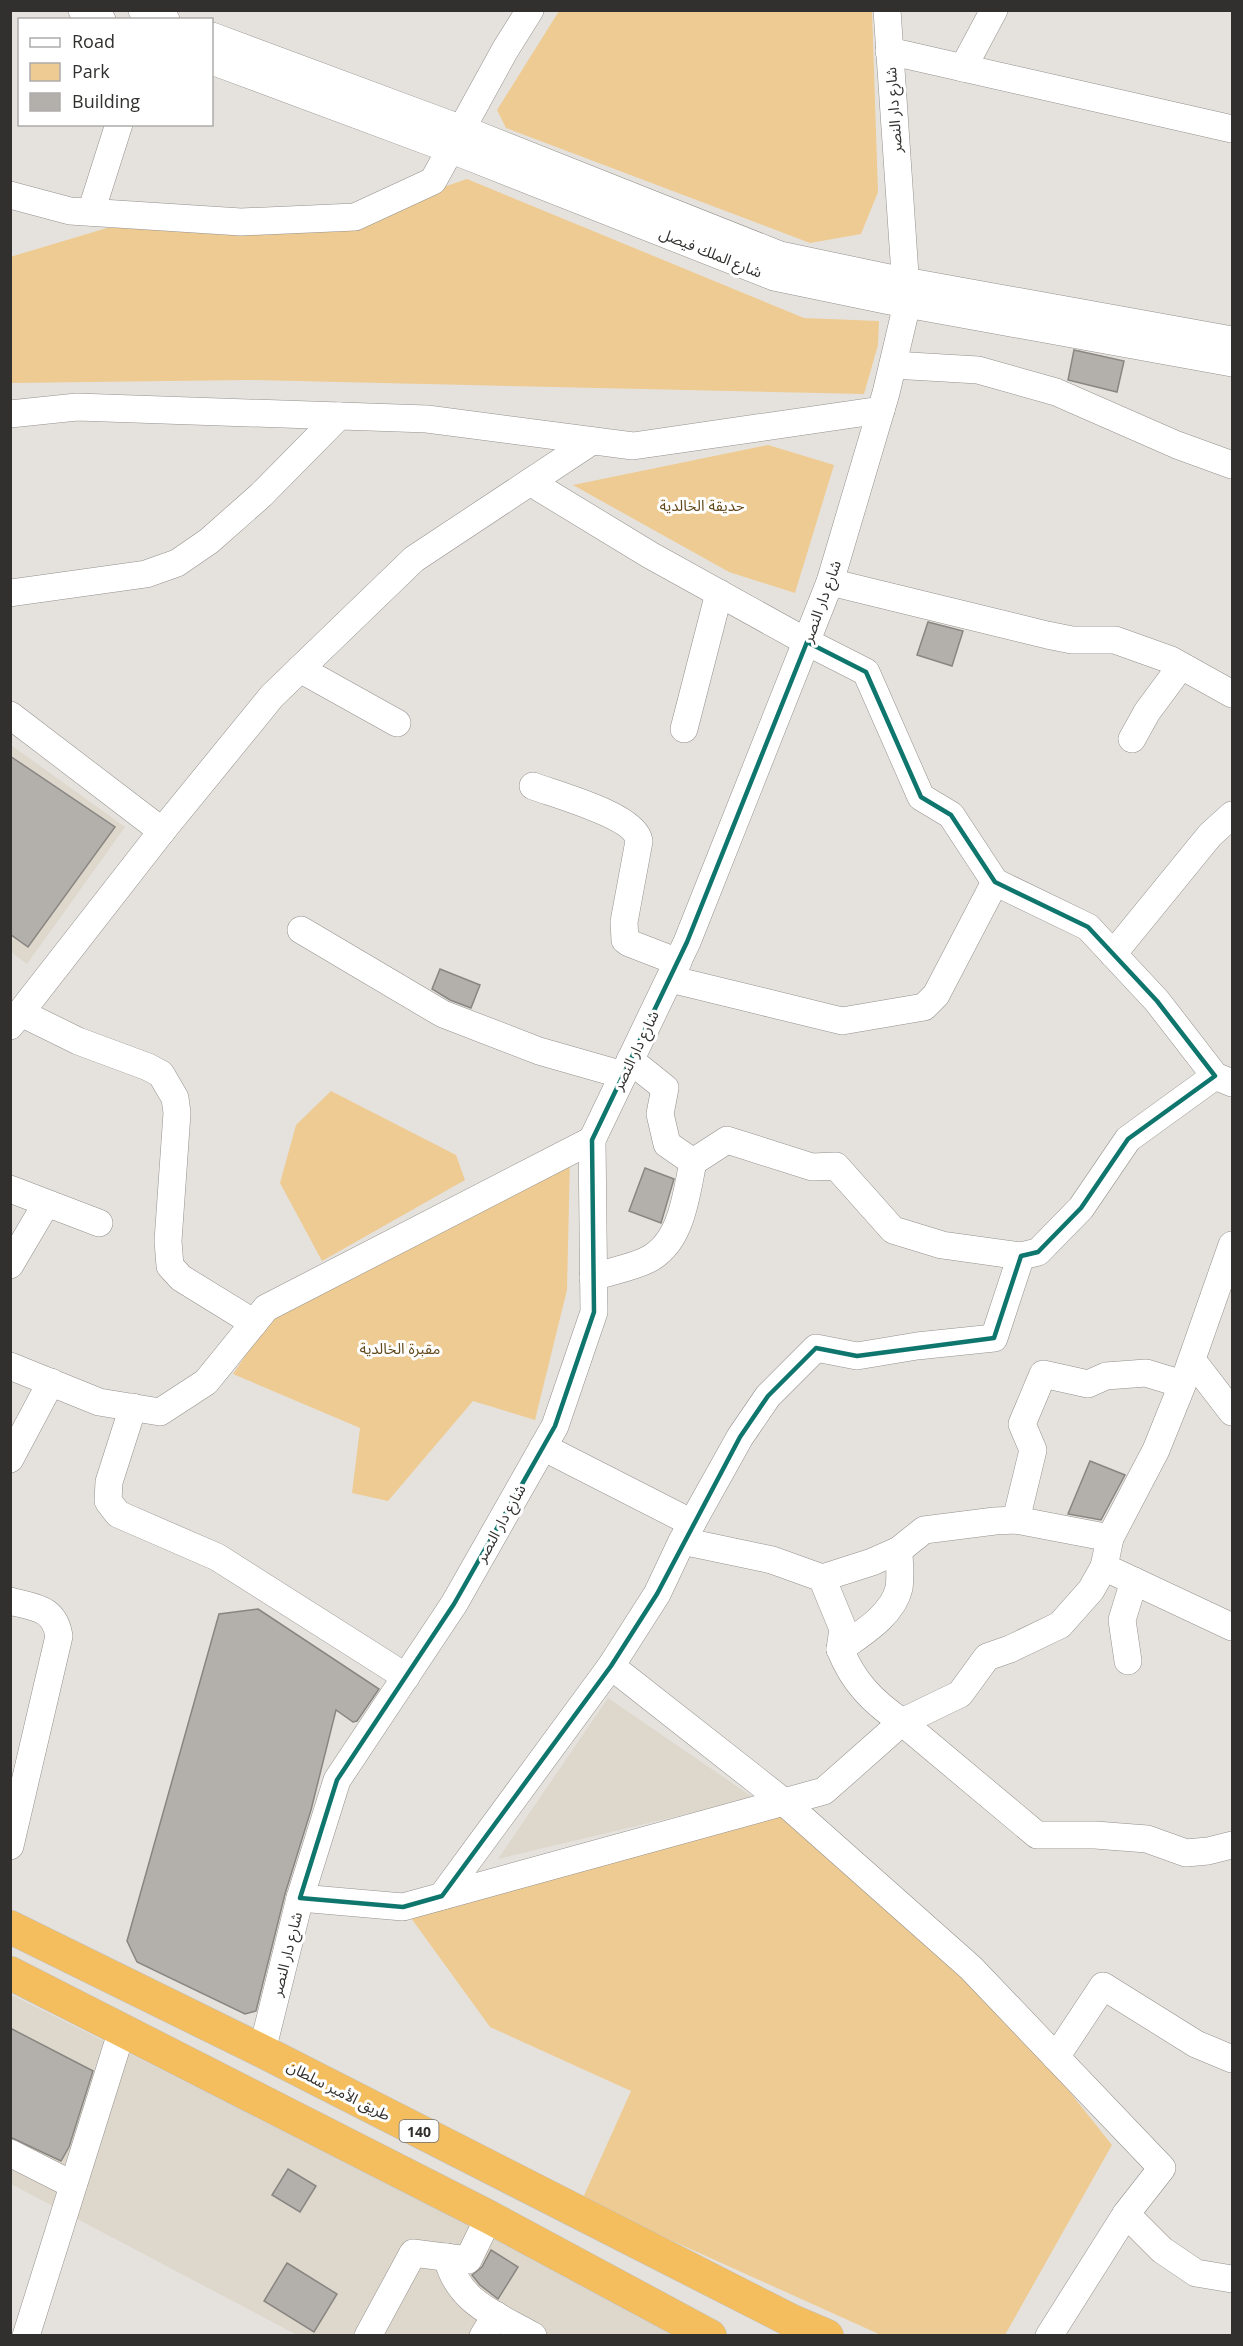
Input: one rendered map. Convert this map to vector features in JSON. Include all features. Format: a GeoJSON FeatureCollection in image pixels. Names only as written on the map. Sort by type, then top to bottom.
{"type":"FeatureCollection","features":[{"type":"Feature","properties":{"kind":"highway","name":"طريق الأمير سلطان"},"geometry":{"type":"LineString","coordinates":[[10,1927],[261,2051],[792,2321],[826,2336]]}},
{"type":"Feature","properties":{"kind":"highway"},"geometry":{"type":"LineString","coordinates":[[10,1973],[489,2217],[710,2336]]}},
{"type":"Feature","properties":{"kind":"street"},"geometry":{"type":"LineString","coordinates":[[82,10],[98,18]]}},
{"type":"Feature","properties":{"kind":"street"},"geometry":{"type":"LineString","coordinates":[[142,10],[161,18]]}},
{"type":"Feature","properties":{"kind":"street"},"geometry":{"type":"LineString","coordinates":[[10,195],[70,211],[241,222],[355,216],[432,181],[505,50],[530,10]]}},
{"type":"Feature","properties":{"kind":"street","name":"شارع دار النصر"},"geometry":{"type":"LineString","coordinates":[[261,2051],[300,1898],[337,1780],[454,1604],[555,1426],[594,1312],[591,1140],[674,970],[830,582],[893,365],[905,292],[887,10]]}},
{"type":"Feature","properties":{"kind":"street"},"geometry":{"type":"LineString","coordinates":[[963,68],[994,10]]}},
{"type":"Feature","properties":{"kind":"street"},"geometry":{"type":"LineString","coordinates":[[213,36],[456,139]]}},
{"type":"Feature","properties":{"kind":"street"},"geometry":{"type":"LineString","coordinates":[[889,51],[1233,129]]}},
{"type":"Feature","properties":{"kind":"street","name":"شارع الملك فيصل"},"geometry":{"type":"LineString","coordinates":[[213,61],[456,139],[774,277],[905,292],[1233,363]]}},
{"type":"Feature","properties":{"kind":"street"},"geometry":{"type":"LineString","coordinates":[[91,212],[118,126]]}},
{"type":"Feature","properties":{"kind":"street"},"geometry":{"type":"LineString","coordinates":[[905,292],[1233,340]]}},
{"type":"Feature","properties":{"kind":"street"},"geometry":{"type":"LineString","coordinates":[[893,365],[978,370],[1056,392],[1177,445],[1233,465]]}},
{"type":"Feature","properties":{"kind":"street"},"geometry":{"type":"LineString","coordinates":[[10,414],[77,407],[427,420],[633,446],[881,410]]}},
{"type":"Feature","properties":{"kind":"street"},"geometry":{"type":"LineString","coordinates":[[10,593],[146,574],[177,563],[209,541],[261,495],[339,416]]}},
{"type":"Feature","properties":{"kind":"street"},"geometry":{"type":"LineString","coordinates":[[254,1323],[181,1278],[170,1266],[168,1241],[177,1113],[175,1098],[161,1074],[148,1066],[78,1041],[18,1006],[272,696],[414,559],[592,441]]}},
{"type":"Feature","properties":{"kind":"street"},"geometry":{"type":"LineString","coordinates":[[530,482],[650,555],[866,672],[921,797],[951,815],[995,882],[1088,927],[1224,1080],[1128,1139],[1081,1208],[1038,1252],[1021,1256],[942,1245],[893,1230],[836,1166],[812,1167],[727,1140],[693,1162],[682,1215],[667,1242],[649,1260],[594,1277]]}},
{"type":"Feature","properties":{"kind":"street"},"geometry":{"type":"LineString","coordinates":[[830,582],[1047,635],[1072,640],[1115,640],[1171,660],[1233,694]]}},
{"type":"Feature","properties":{"kind":"street"},"geometry":{"type":"LineString","coordinates":[[684,729],[719,593]]}},
{"type":"Feature","properties":{"kind":"street"},"geometry":{"type":"LineString","coordinates":[[1132,738],[1147,712],[1180,666]]}},
{"type":"Feature","properties":{"kind":"street"},"geometry":{"type":"LineString","coordinates":[[300,669],[398,723]]}},
{"type":"Feature","properties":{"kind":"street"},"geometry":{"type":"LineString","coordinates":[[10,715],[162,831]]}},
{"type":"Feature","properties":{"kind":"street"},"geometry":{"type":"LineString","coordinates":[[533,786],[621,820],[633,827],[638,835],[639,841],[624,922],[625,940],[629,944],[674,970],[842,1021],[924,1007],[936,995],[995,882]]}},
{"type":"Feature","properties":{"kind":"street"},"geometry":{"type":"LineString","coordinates":[[1113,954],[1210,835],[1233,815]]}},
{"type":"Feature","properties":{"kind":"street"},"geometry":{"type":"LineString","coordinates":[[301,930],[443,1014],[539,1051],[627,1067],[665,1088],[660,1114],[667,1144],[693,1162]]}},
{"type":"Feature","properties":{"kind":"street"},"geometry":{"type":"LineString","coordinates":[[10,1366],[99,1402],[160,1412],[207,1382],[267,1308],[591,1140]]}},
{"type":"Feature","properties":{"kind":"street"},"geometry":{"type":"LineString","coordinates":[[10,1189],[99,1223]]}},
{"type":"Feature","properties":{"kind":"street"},"geometry":{"type":"LineString","coordinates":[[10,1265],[46,1204]]}},
{"type":"Feature","properties":{"kind":"street"},"geometry":{"type":"LineString","coordinates":[[300,1898],[403,1907],[824,1791],[902,1722],[960,1694],[987,1657],[1010,1649],[1060,1625],[1091,1590],[1104,1567],[1110,1538],[1156,1450],[1233,1245]]}},
{"type":"Feature","properties":{"kind":"street"},"geometry":{"type":"LineString","coordinates":[[442,1896],[610,1666],[657,1594],[687,1532],[740,1437],[768,1396],[816,1348],[857,1356],[917,1346],[994,1338],[1021,1256]]}},
{"type":"Feature","properties":{"kind":"street"},"geometry":{"type":"LineString","coordinates":[[1016,1520],[1033,1450],[1022,1424],[1043,1374],[1088,1384],[1106,1376],[1187,1372],[1233,1412]]}},
{"type":"Feature","properties":{"kind":"street"},"geometry":{"type":"LineString","coordinates":[[10,1459],[51,1382]]}},
{"type":"Feature","properties":{"kind":"street"},"geometry":{"type":"LineString","coordinates":[[133,1407],[109,1482],[108,1501],[118,1515],[217,1557],[406,1677]]}},
{"type":"Feature","properties":{"kind":"street"},"geometry":{"type":"LineString","coordinates":[[543,1447],[687,1532],[822,1578],[872,1562],[899,1550],[924,1530],[1016,1520],[1110,1538]]}},
{"type":"Feature","properties":{"kind":"street"},"geometry":{"type":"LineString","coordinates":[[840,1649],[866,1631],[887,1611],[899,1589],[899,1550]]}},
{"type":"Feature","properties":{"kind":"street"},"geometry":{"type":"LineString","coordinates":[[1104,1567],[1233,1627]]}},
{"type":"Feature","properties":{"kind":"street"},"geometry":{"type":"LineString","coordinates":[[822,1578],[843,1629],[840,1649],[848,1670],[878,1705],[902,1722],[1037,1835],[1095,1835],[1147,1839],[1186,1853],[1233,1845]]}},
{"type":"Feature","properties":{"kind":"street"},"geometry":{"type":"LineString","coordinates":[[1128,1661],[1122,1620],[1134,1581]]}},
{"type":"Feature","properties":{"kind":"street"},"geometry":{"type":"LineString","coordinates":[[10,1600],[48,1613],[57,1622],[59,1636],[10,1846]]}},
{"type":"Feature","properties":{"kind":"street"},"geometry":{"type":"LineString","coordinates":[[610,1666],[784,1802],[971,1968],[1162,2168],[1126,2214],[1049,2336]]}},
{"type":"Feature","properties":{"kind":"street"},"geometry":{"type":"LineString","coordinates":[[1056,2057],[1102,1986],[1196,2044],[1233,2059]]}},
{"type":"Feature","properties":{"kind":"street"},"geometry":{"type":"LineString","coordinates":[[26,2336],[122,2030]]}},
{"type":"Feature","properties":{"kind":"street"},"geometry":{"type":"LineString","coordinates":[[10,2153],[73,2185]]}},
{"type":"Feature","properties":{"kind":"street"},"geometry":{"type":"LineString","coordinates":[[1126,2214],[1162,2250],[1196,2273],[1233,2279]]}},
{"type":"Feature","properties":{"kind":"street"},"geometry":{"type":"LineString","coordinates":[[368,2336],[413,2253],[468,2260],[489,2217]]}},
{"type":"Feature","properties":{"kind":"street"},"geometry":{"type":"LineString","coordinates":[[447,2257],[451,2274],[459,2288],[477,2304],[490,2325],[533,2336]]}},
{"type":"Feature","properties":{"kind":"highlighted area"},"geometry":{"type":"Polygon","coordinates":[[[807,642],[866,672],[921,797],[951,815],[995,882],[1088,927],[1157,1001],[1215,1076],[1128,1139],[1081,1208],[1038,1252],[1021,1256],[994,1338],[857,1356],[816,1348],[768,1396],[740,1437],[657,1594],[611,1666],[442,1896],[403,1907],[300,1898],[337,1780],[454,1604],[555,1426],[594,1312],[592,1140],[687,942],[807,642]]]}},
{"type":"Feature","properties":{"kind":"shaded area"},"geometry":{"type":"Polygon","coordinates":[[[11,745],[125,827],[27,964],[11,952],[11,745]]]}},
{"type":"Feature","properties":{"kind":"shaded area"},"geometry":{"type":"Polygon","coordinates":[[[608,1698],[754,1798],[498,1859],[608,1698]]]}},
{"type":"Feature","properties":{"kind":"shaded area"},"geometry":{"type":"Polygon","coordinates":[[[10,1994],[694,2335],[297,2335],[11,2184],[10,1994]]]}},
{"type":"Feature","properties":{"kind":"green space"},"geometry":{"type":"Polygon","coordinates":[[[559,11],[872,11],[878,192],[861,234],[810,243],[506,128],[497,110],[559,11]]]}},
{"type":"Feature","properties":{"kind":"green space"},"geometry":{"type":"Polygon","coordinates":[[[467,179],[804,318],[879,321],[878,345],[864,394],[249,380],[11,383],[10,257],[107,228],[355,217],[467,179]]]}},
{"type":"Feature","properties":{"kind":"green space","name":"حديقة الخالدية"},"geometry":{"type":"Polygon","coordinates":[[[768,445],[834,465],[795,593],[729,572],[573,485],[768,445]]]}},
{"type":"Feature","properties":{"kind":"green space"},"geometry":{"type":"Polygon","coordinates":[[[331,1091],[456,1155],[465,1180],[322,1261],[280,1183],[296,1125],[331,1091]]]}},
{"type":"Feature","properties":{"kind":"green space","name":"مقبرة الخالدية"},"geometry":{"type":"Polygon","coordinates":[[[570,1159],[567,1290],[535,1420],[473,1401],[388,1501],[352,1493],[360,1428],[233,1374],[274,1313],[570,1159]]]}},
{"type":"Feature","properties":{"kind":"green space"},"geometry":{"type":"Polygon","coordinates":[[[784,1802],[971,1968],[1112,2145],[1005,2335],[881,2335],[582,2200],[631,2091],[490,2027],[403,1907],[784,1802]]]}},
{"type":"Feature","properties":{"kind":"building"},"geometry":{"type":"Polygon","coordinates":[[[1074,350],[1124,361],[1117,392],[1068,380],[1074,350]]]}},
{"type":"Feature","properties":{"kind":"building"},"geometry":{"type":"Polygon","coordinates":[[[928,622],[963,631],[952,666],[917,655],[928,622]]]}},
{"type":"Feature","properties":{"kind":"building"},"geometry":{"type":"Polygon","coordinates":[[[10,756],[115,827],[28,947],[10,934],[10,756]]]}},
{"type":"Feature","properties":{"kind":"building"},"geometry":{"type":"Polygon","coordinates":[[[440,969],[480,985],[471,1008],[450,1000],[432,989],[440,969]]]}},
{"type":"Feature","properties":{"kind":"building"},"geometry":{"type":"Polygon","coordinates":[[[645,1168],[674,1179],[661,1223],[629,1211],[645,1168]]]}},
{"type":"Feature","properties":{"kind":"building"},"geometry":{"type":"Polygon","coordinates":[[[1090,1461],[1125,1475],[1101,1520],[1068,1514],[1090,1461]]]}},
{"type":"Feature","properties":{"kind":"building"},"geometry":{"type":"Polygon","coordinates":[[[258,1609],[379,1689],[357,1721],[353,1722],[336,1710],[311,1810],[285,1894],[256,2011],[245,2014],[137,1962],[127,1941],[219,1614],[258,1609]]]}},
{"type":"Feature","properties":{"kind":"building"},"geometry":{"type":"Polygon","coordinates":[[[10,2028],[93,2071],[69,2147],[61,2161],[10,2137],[10,2028]]]}},
{"type":"Feature","properties":{"kind":"building"},"geometry":{"type":"Polygon","coordinates":[[[288,2169],[316,2186],[300,2212],[272,2195],[288,2169]]]}},
{"type":"Feature","properties":{"kind":"building"},"geometry":{"type":"Polygon","coordinates":[[[491,2250],[518,2267],[498,2299],[480,2285],[472,2275],[482,2267],[491,2250]]]}},
{"type":"Feature","properties":{"kind":"building"},"geometry":{"type":"Polygon","coordinates":[[[287,2263],[337,2294],[314,2332],[264,2301],[287,2263]]]}}]}
